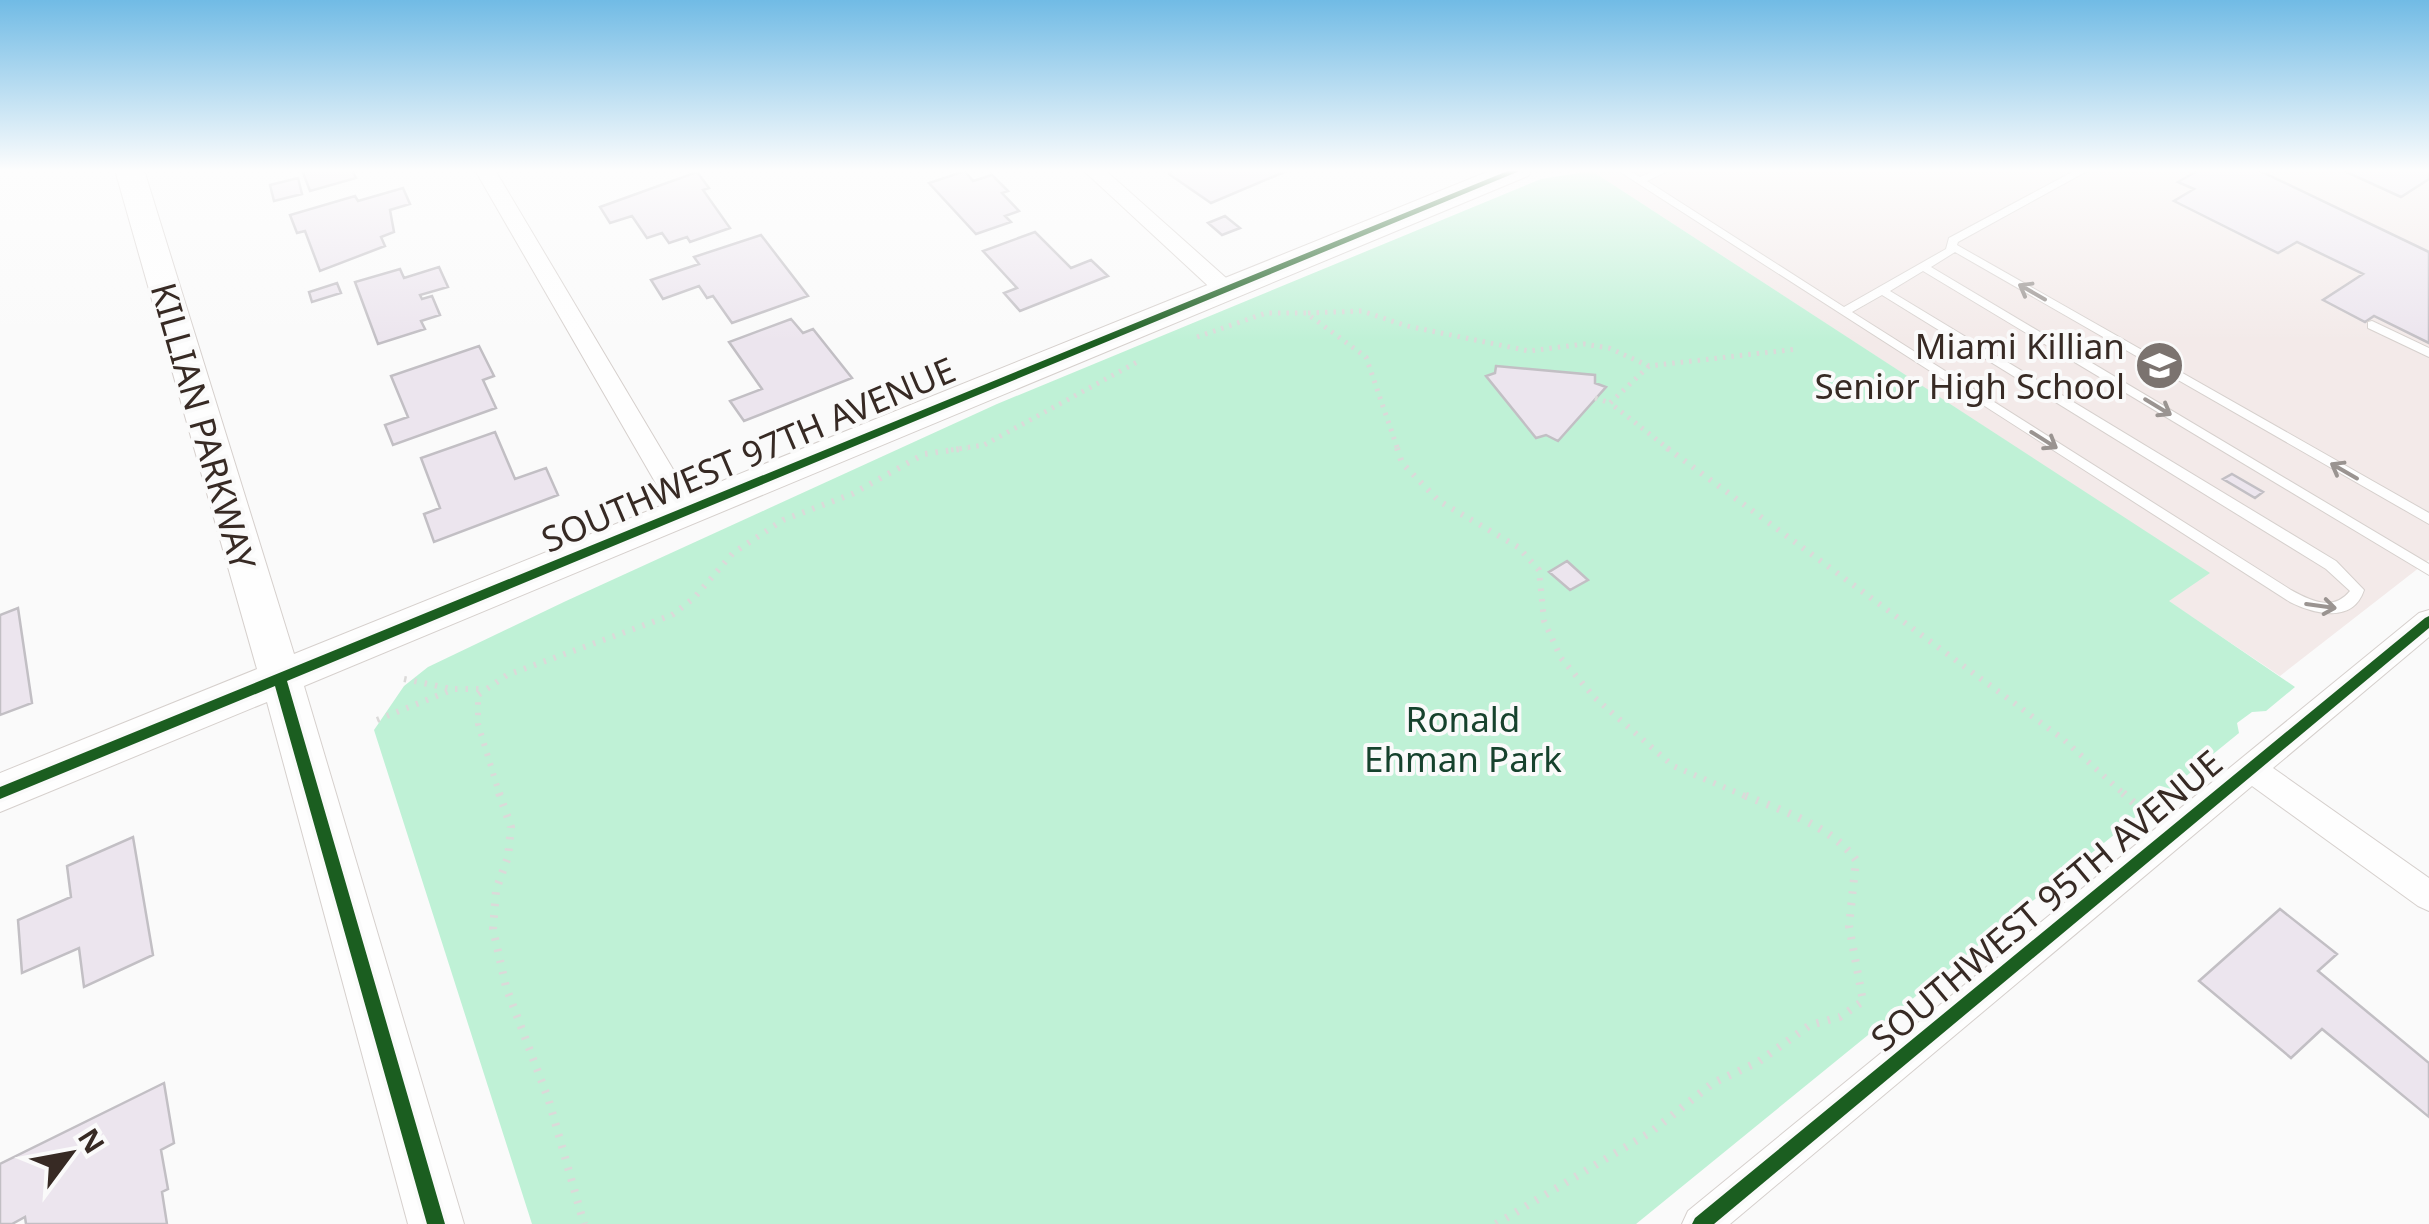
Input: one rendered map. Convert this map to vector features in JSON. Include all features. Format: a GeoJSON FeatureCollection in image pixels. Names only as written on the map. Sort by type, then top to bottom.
{"type":"FeatureCollection","features":[{"type":"Feature","properties":{"kind":"street","name":"KILLIAN PARKWAY"},"geometry":{"type":"LineString","coordinates":[[145,227],[436,1224]]}},
{"type":"Feature","properties":{"kind":"street"},"geometry":{"type":"LineString","coordinates":[[518,227],[686,513]]}},
{"type":"Feature","properties":{"kind":"street"},"geometry":{"type":"LineString","coordinates":[[1156,227],[1226,290]]}},
{"type":"Feature","properties":{"kind":"street","name":"SOUTHWEST 97TH AVENUE"},"geometry":{"type":"LineString","coordinates":[[0,792],[1379,227]]}},
{"type":"Feature","properties":{"kind":"street","name":"SOUTHWEST 95TH AVENUE"},"geometry":{"type":"LineString","coordinates":[[1701,1224],[2429,621]]}},
{"type":"Feature","properties":{"kind":"street"},"geometry":{"type":"LineString","coordinates":[[2252,768],[2429,896]]}},
{"type":"Feature","properties":{"kind":"lane"},"geometry":{"type":"LineString","coordinates":[[1710,227],[2286,594],[2310,606],[2332,610],[2355,597],[2357,590],[2331,565],[1881,290]]}},
{"type":"Feature","properties":{"kind":"lane"},"geometry":{"type":"LineString","coordinates":[[1844,312],[1951,252],[1953,240],[1977,227]]}},
{"type":"Feature","properties":{"kind":"lane"},"geometry":{"type":"LineString","coordinates":[[1952,246],[2429,519]]}},
{"type":"Feature","properties":{"kind":"lane"},"geometry":{"type":"LineString","coordinates":[[1924,267],[2429,570]]}},
{"type":"Feature","properties":{"kind":"lane"},"geometry":{"type":"LineString","coordinates":[[2372,325],[2429,353]]}},
{"type":"Feature","properties":{"kind":"path"},"geometry":{"type":"LineString","coordinates":[[1187,341],[1266,314],[1362,311],[1406,326],[1529,351],[1584,344],[1609,348],[1649,366],[1797,349]]}},
{"type":"Feature","properties":{"kind":"path"},"geometry":{"type":"LineString","coordinates":[[1306,313],[1366,357],[1402,463],[1439,501],[1518,548],[1539,570],[1544,621],[1561,658],[1594,697],[1673,766],[1800,819],[1848,849],[1856,860],[1850,926],[1863,1001],[1840,1016],[1810,1025],[1758,1062],[1713,1082],[1651,1132],[1496,1224]]}},
{"type":"Feature","properties":{"kind":"path"},"geometry":{"type":"LineString","coordinates":[[404,680],[454,690],[482,689],[546,660],[656,624],[694,598],[733,553],[784,520],[840,499],[924,454],[984,445],[1152,356]]}},
{"type":"Feature","properties":{"kind":"path"},"geometry":{"type":"LineString","coordinates":[[1610,403],[1649,366]]}},
{"type":"Feature","properties":{"kind":"path"},"geometry":{"type":"LineString","coordinates":[[1595,398],[1610,403],[1712,483],[1734,495],[2063,738],[2146,814]]}},
{"type":"Feature","properties":{"kind":"path"},"geometry":{"type":"LineString","coordinates":[[482,689],[478,695],[478,724],[486,760],[506,804],[511,827],[508,857],[496,890],[493,929],[506,987],[549,1101],[584,1224]]}},
{"type":"Feature","properties":{"kind":"path"},"geometry":{"type":"LineString","coordinates":[[377,720],[454,690]]}},
{"type":"Feature","properties":{"kind":"shaded area","name":"Miami Killian Senior High School"},"geometry":{"type":"Polygon","coordinates":[[[1678,227],[2429,227],[2429,560],[2280,676],[2168,601],[2209,573],[1678,227]]]}},
{"type":"Feature","properties":{"kind":"green space","name":"Ronald Ehman Park"},"geometry":{"type":"Polygon","coordinates":[[[1425,227],[1678,227],[2210,573],[2169,601],[2295,687],[2266,711],[2252,712],[2237,723],[2239,733],[1636,1224],[532,1224],[374,730],[404,686],[428,667],[997,404],[1425,227]]]}},
{"type":"Feature","properties":{"kind":"building"},"geometry":{"type":"Polygon","coordinates":[[[295,227],[393,227],[394,232],[381,237],[385,246],[320,271],[305,231],[297,233],[295,227]]]}},
{"type":"Feature","properties":{"kind":"building"},"geometry":{"type":"Polygon","coordinates":[[[640,227],[730,228],[690,242],[687,237],[669,243],[662,233],[647,238],[640,227]]]}},
{"type":"Feature","properties":{"kind":"building"},"geometry":{"type":"Polygon","coordinates":[[[970,227],[996,227],[976,234],[970,227]]]}},
{"type":"Feature","properties":{"kind":"building"},"geometry":{"type":"Polygon","coordinates":[[[1213,227],[1240,228],[1222,235],[1213,227]]]}},
{"type":"Feature","properties":{"kind":"building"},"geometry":{"type":"Polygon","coordinates":[[[2226,227],[2377,227],[2429,252],[2429,343],[2374,316],[2365,322],[2323,300],[2363,274],[2297,242],[2278,253],[2226,227]]]}},
{"type":"Feature","properties":{"kind":"building"},"geometry":{"type":"Polygon","coordinates":[[[1035,232],[1071,268],[1091,260],[1108,276],[1020,311],[1004,293],[1017,288],[983,251],[1035,232]]]}},
{"type":"Feature","properties":{"kind":"building"},"geometry":{"type":"Polygon","coordinates":[[[761,235],[808,296],[732,323],[713,296],[707,298],[699,286],[663,299],[651,280],[699,264],[694,257],[761,235]]]}},
{"type":"Feature","properties":{"kind":"building"},"geometry":{"type":"Polygon","coordinates":[[[439,267],[448,287],[420,295],[422,299],[432,296],[440,315],[421,321],[425,329],[378,344],[355,282],[400,269],[404,278],[439,267]]]}},
{"type":"Feature","properties":{"kind":"building"},"geometry":{"type":"Polygon","coordinates":[[[337,283],[341,293],[312,302],[309,292],[337,283]]]}},
{"type":"Feature","properties":{"kind":"building"},"geometry":{"type":"Polygon","coordinates":[[[791,319],[803,333],[813,329],[852,378],[744,421],[730,401],[762,389],[729,342],[791,319]]]}},
{"type":"Feature","properties":{"kind":"building"},"geometry":{"type":"Polygon","coordinates":[[[479,346],[494,376],[483,380],[496,408],[393,445],[385,425],[408,417],[391,376],[479,346]]]}},
{"type":"Feature","properties":{"kind":"building"},"geometry":{"type":"Polygon","coordinates":[[[1496,366],[1595,375],[1595,383],[1606,387],[1558,441],[1546,435],[1536,438],[1486,376],[1495,373],[1496,366]]]}},
{"type":"Feature","properties":{"kind":"building"},"geometry":{"type":"Polygon","coordinates":[[[495,432],[515,479],[546,468],[558,495],[434,542],[424,514],[440,508],[421,458],[495,432]]]}},
{"type":"Feature","properties":{"kind":"building"},"geometry":{"type":"Polygon","coordinates":[[[2232,474],[2263,492],[2255,498],[2223,479],[2232,474]]]}},
{"type":"Feature","properties":{"kind":"building"},"geometry":{"type":"Polygon","coordinates":[[[1567,561],[1588,580],[1570,590],[1549,572],[1567,561]]]}},
{"type":"Feature","properties":{"kind":"building"},"geometry":{"type":"Polygon","coordinates":[[[18,608],[32,703],[0,715],[0,615],[18,608]]]}},
{"type":"Feature","properties":{"kind":"building"},"geometry":{"type":"Polygon","coordinates":[[[133,837],[153,955],[84,987],[79,948],[22,973],[18,920],[71,897],[67,866],[133,837]]]}},
{"type":"Feature","properties":{"kind":"building"},"geometry":{"type":"Polygon","coordinates":[[[2280,909],[2337,954],[2318,971],[2429,1063],[2429,1117],[2322,1029],[2291,1058],[2199,981],[2280,909]]]}},
{"type":"Feature","properties":{"kind":"building"},"geometry":{"type":"Polygon","coordinates":[[[164,1083],[174,1143],[161,1150],[168,1189],[162,1192],[167,1224],[26,1224],[25,1217],[12,1224],[0,1224],[0,1164],[164,1083]]]}},
{"type":"Feature","properties":{"kind":"cycle path"},"geometry":{"type":"LineString","coordinates":[[0,793],[1379,227]]}},
{"type":"Feature","properties":{"kind":"cycle path"},"geometry":{"type":"LineString","coordinates":[[1701,1224],[2429,621]]}},
{"type":"Feature","properties":{"kind":"cycle path"},"geometry":{"type":"LineString","coordinates":[[280,681],[436,1224]]}},
{"type":"Feature","properties":{"kind":"place","name":"Miami Killian Senior High School"},"geometry":{"type":"Point","coordinates":[2160,365]}}]}
